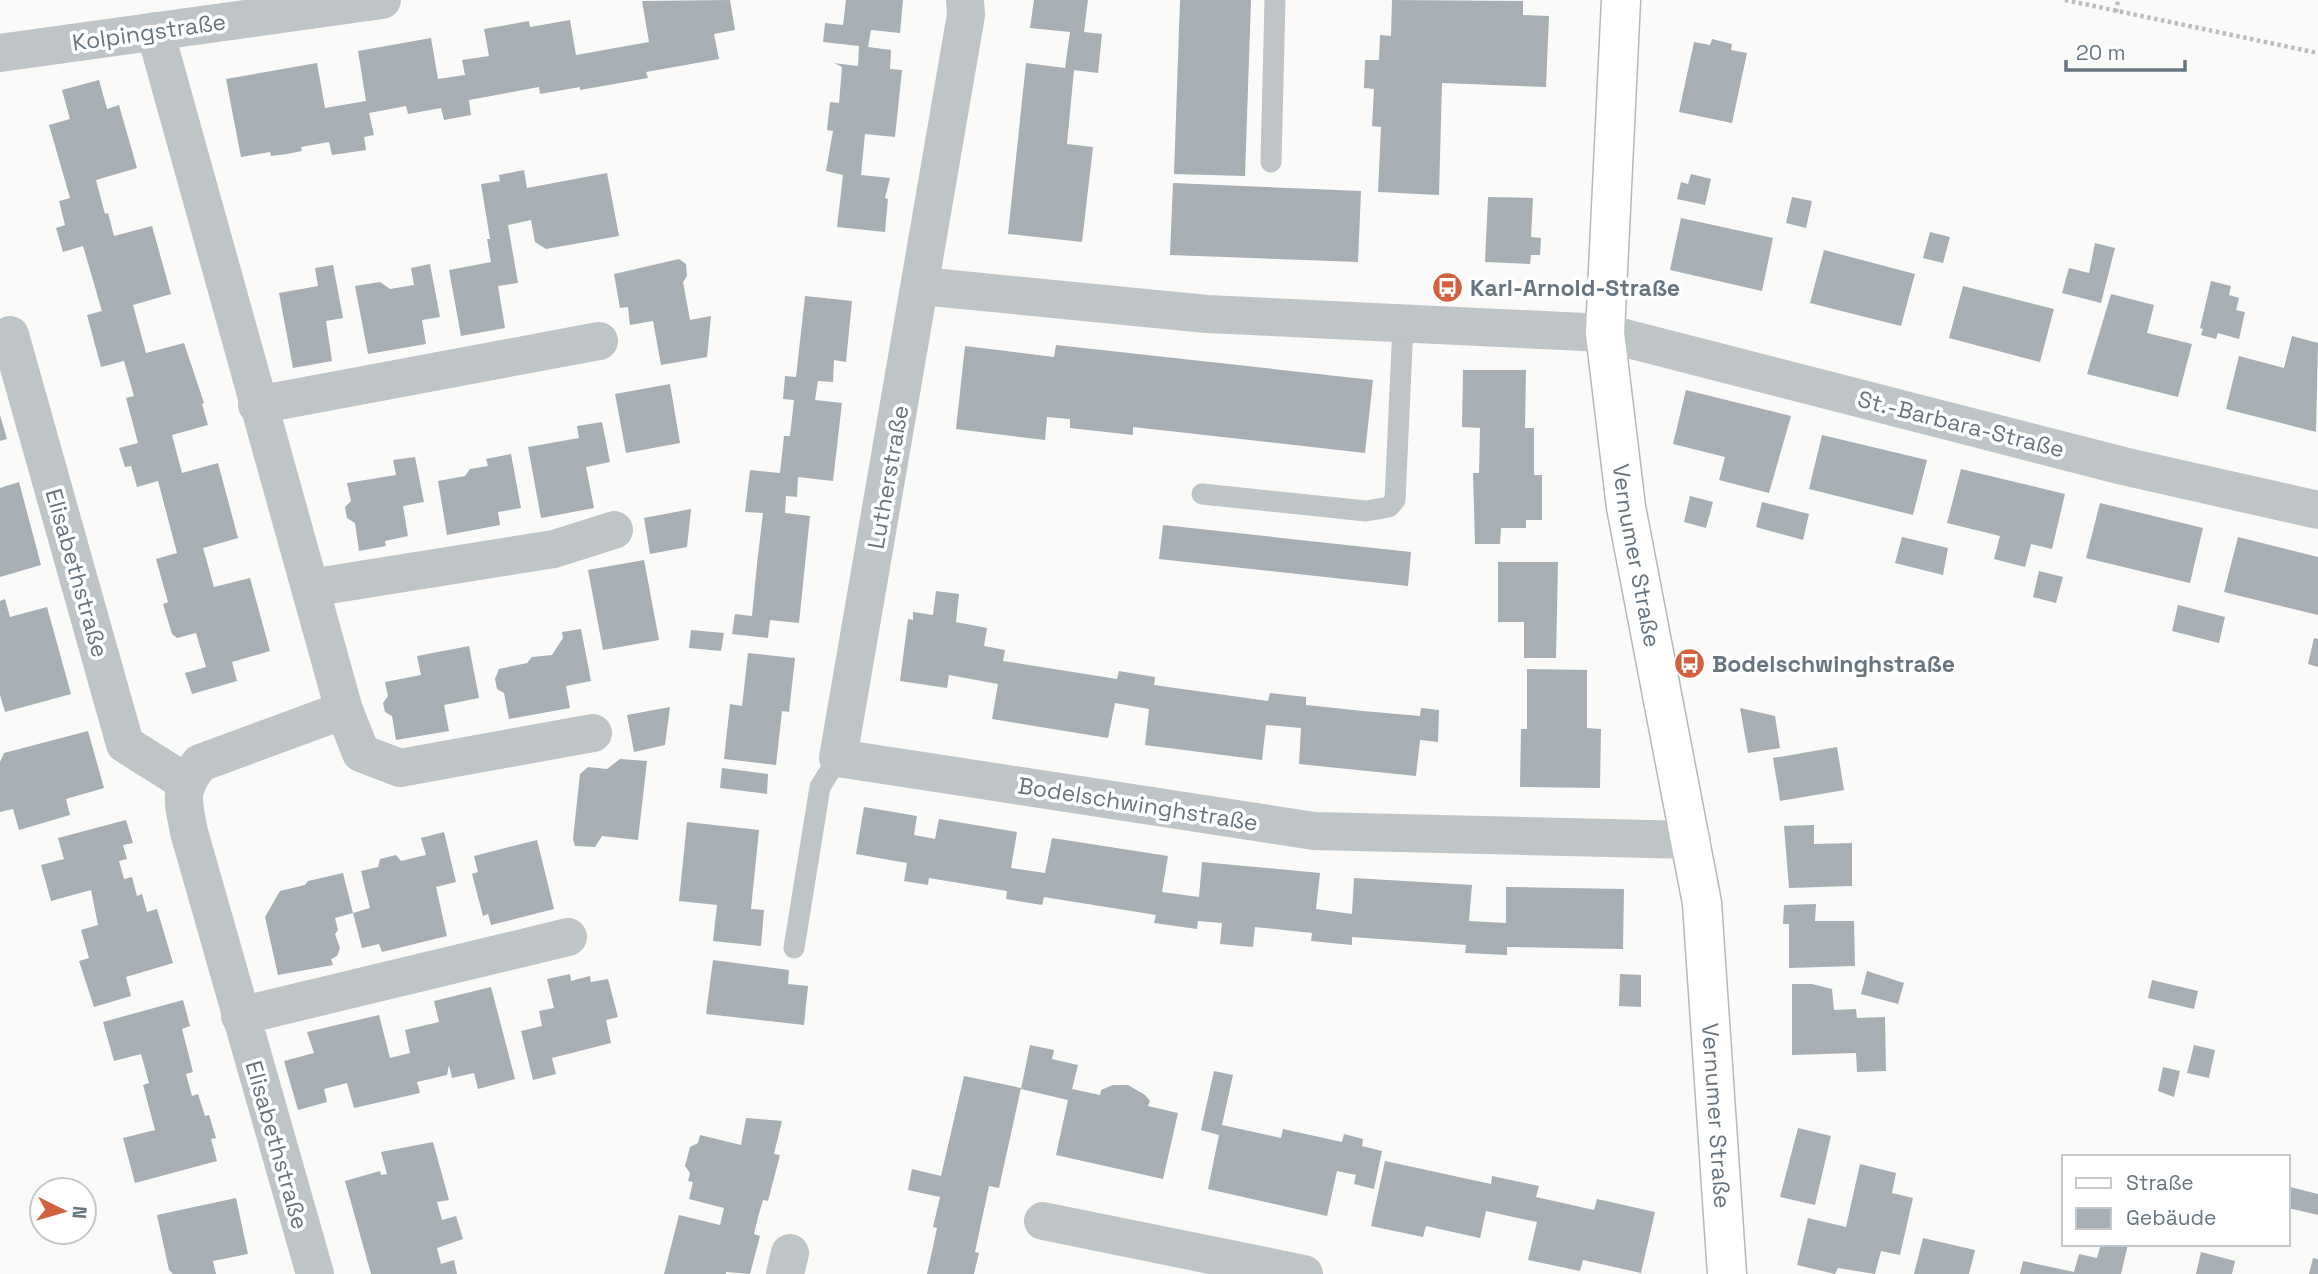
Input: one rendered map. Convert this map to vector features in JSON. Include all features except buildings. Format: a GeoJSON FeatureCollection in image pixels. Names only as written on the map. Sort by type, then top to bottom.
{"type":"FeatureCollection","features":[{"type":"Feature","properties":{"kind":"street","name":"Kolpingstraße"},"geometry":{"type":"LineString","coordinates":[[0,53],[382,0]]}},
{"type":"Feature","properties":{"kind":"street","name":"Lutherstraße"},"geometry":{"type":"LineString","coordinates":[[838,758],[921,286],[966,15],[965,0]]}},
{"type":"Feature","properties":{"kind":"street","name":"Vernumer Straße"},"geometry":{"type":"LineString","coordinates":[[1621,0],[1605,333],[1626,507],[1702,903],[1727,1274]]}},
{"type":"Feature","properties":{"kind":"street"},"geometry":{"type":"LineString","coordinates":[[155,31],[344,710],[361,753],[400,768],[593,733]]}},
{"type":"Feature","properties":{"kind":"street"},"geometry":{"type":"LineString","coordinates":[[921,286],[1207,314],[1605,333]]}},
{"type":"Feature","properties":{"kind":"street","name":"St.-Barbara-Straße"},"geometry":{"type":"LineString","coordinates":[[1605,333],[2123,466],[2318,510]]}},
{"type":"Feature","properties":{"kind":"street","name":"Elisabethstraße"},"geometry":{"type":"LineString","coordinates":[[10,335],[125,744],[185,782],[183,802],[189,832],[315,1274]]}},
{"type":"Feature","properties":{"kind":"street"},"geometry":{"type":"LineString","coordinates":[[257,405],[599,341]]}},
{"type":"Feature","properties":{"kind":"street"},"geometry":{"type":"LineString","coordinates":[[310,588],[554,549],[614,530]]}},
{"type":"Feature","properties":{"kind":"street"},"geometry":{"type":"LineString","coordinates":[[185,782],[200,763],[344,710]]}},
{"type":"Feature","properties":{"kind":"street","name":"Bodelschwinghstraße"},"geometry":{"type":"LineString","coordinates":[[838,758],[1314,831],[1692,841]]}},
{"type":"Feature","properties":{"kind":"street"},"geometry":{"type":"LineString","coordinates":[[240,1016],[568,937]]}},
{"type":"Feature","properties":{"kind":"street"},"geometry":{"type":"LineString","coordinates":[[1043,1220],[1304,1274]]}},
{"type":"Feature","properties":{"kind":"lane"},"geometry":{"type":"LineString","coordinates":[[1272,162],[1275,0]]}},
{"type":"Feature","properties":{"kind":"lane"},"geometry":{"type":"LineString","coordinates":[[1202,494],[1366,511],[1389,507],[1395,500],[1403,325]]}},
{"type":"Feature","properties":{"kind":"lane","name":"Lutherstraße"},"geometry":{"type":"LineString","coordinates":[[794,948],[820,788],[838,758]]}},
{"type":"Feature","properties":{"kind":"path"},"geometry":{"type":"LineString","coordinates":[[2065,0],[2318,53]]}},
{"type":"Feature","properties":{"kind":"path"},"geometry":{"type":"LineString","coordinates":[[2116,12],[2118,0]]}},
{"type":"Feature","properties":{"kind":"place","name":"Karl-Arnold-Straße"},"geometry":{"type":"Point","coordinates":[1447,288]}},
{"type":"Feature","properties":{"kind":"place","name":"Bodelschwinghstraße"},"geometry":{"type":"Point","coordinates":[1689,664]}}]}
